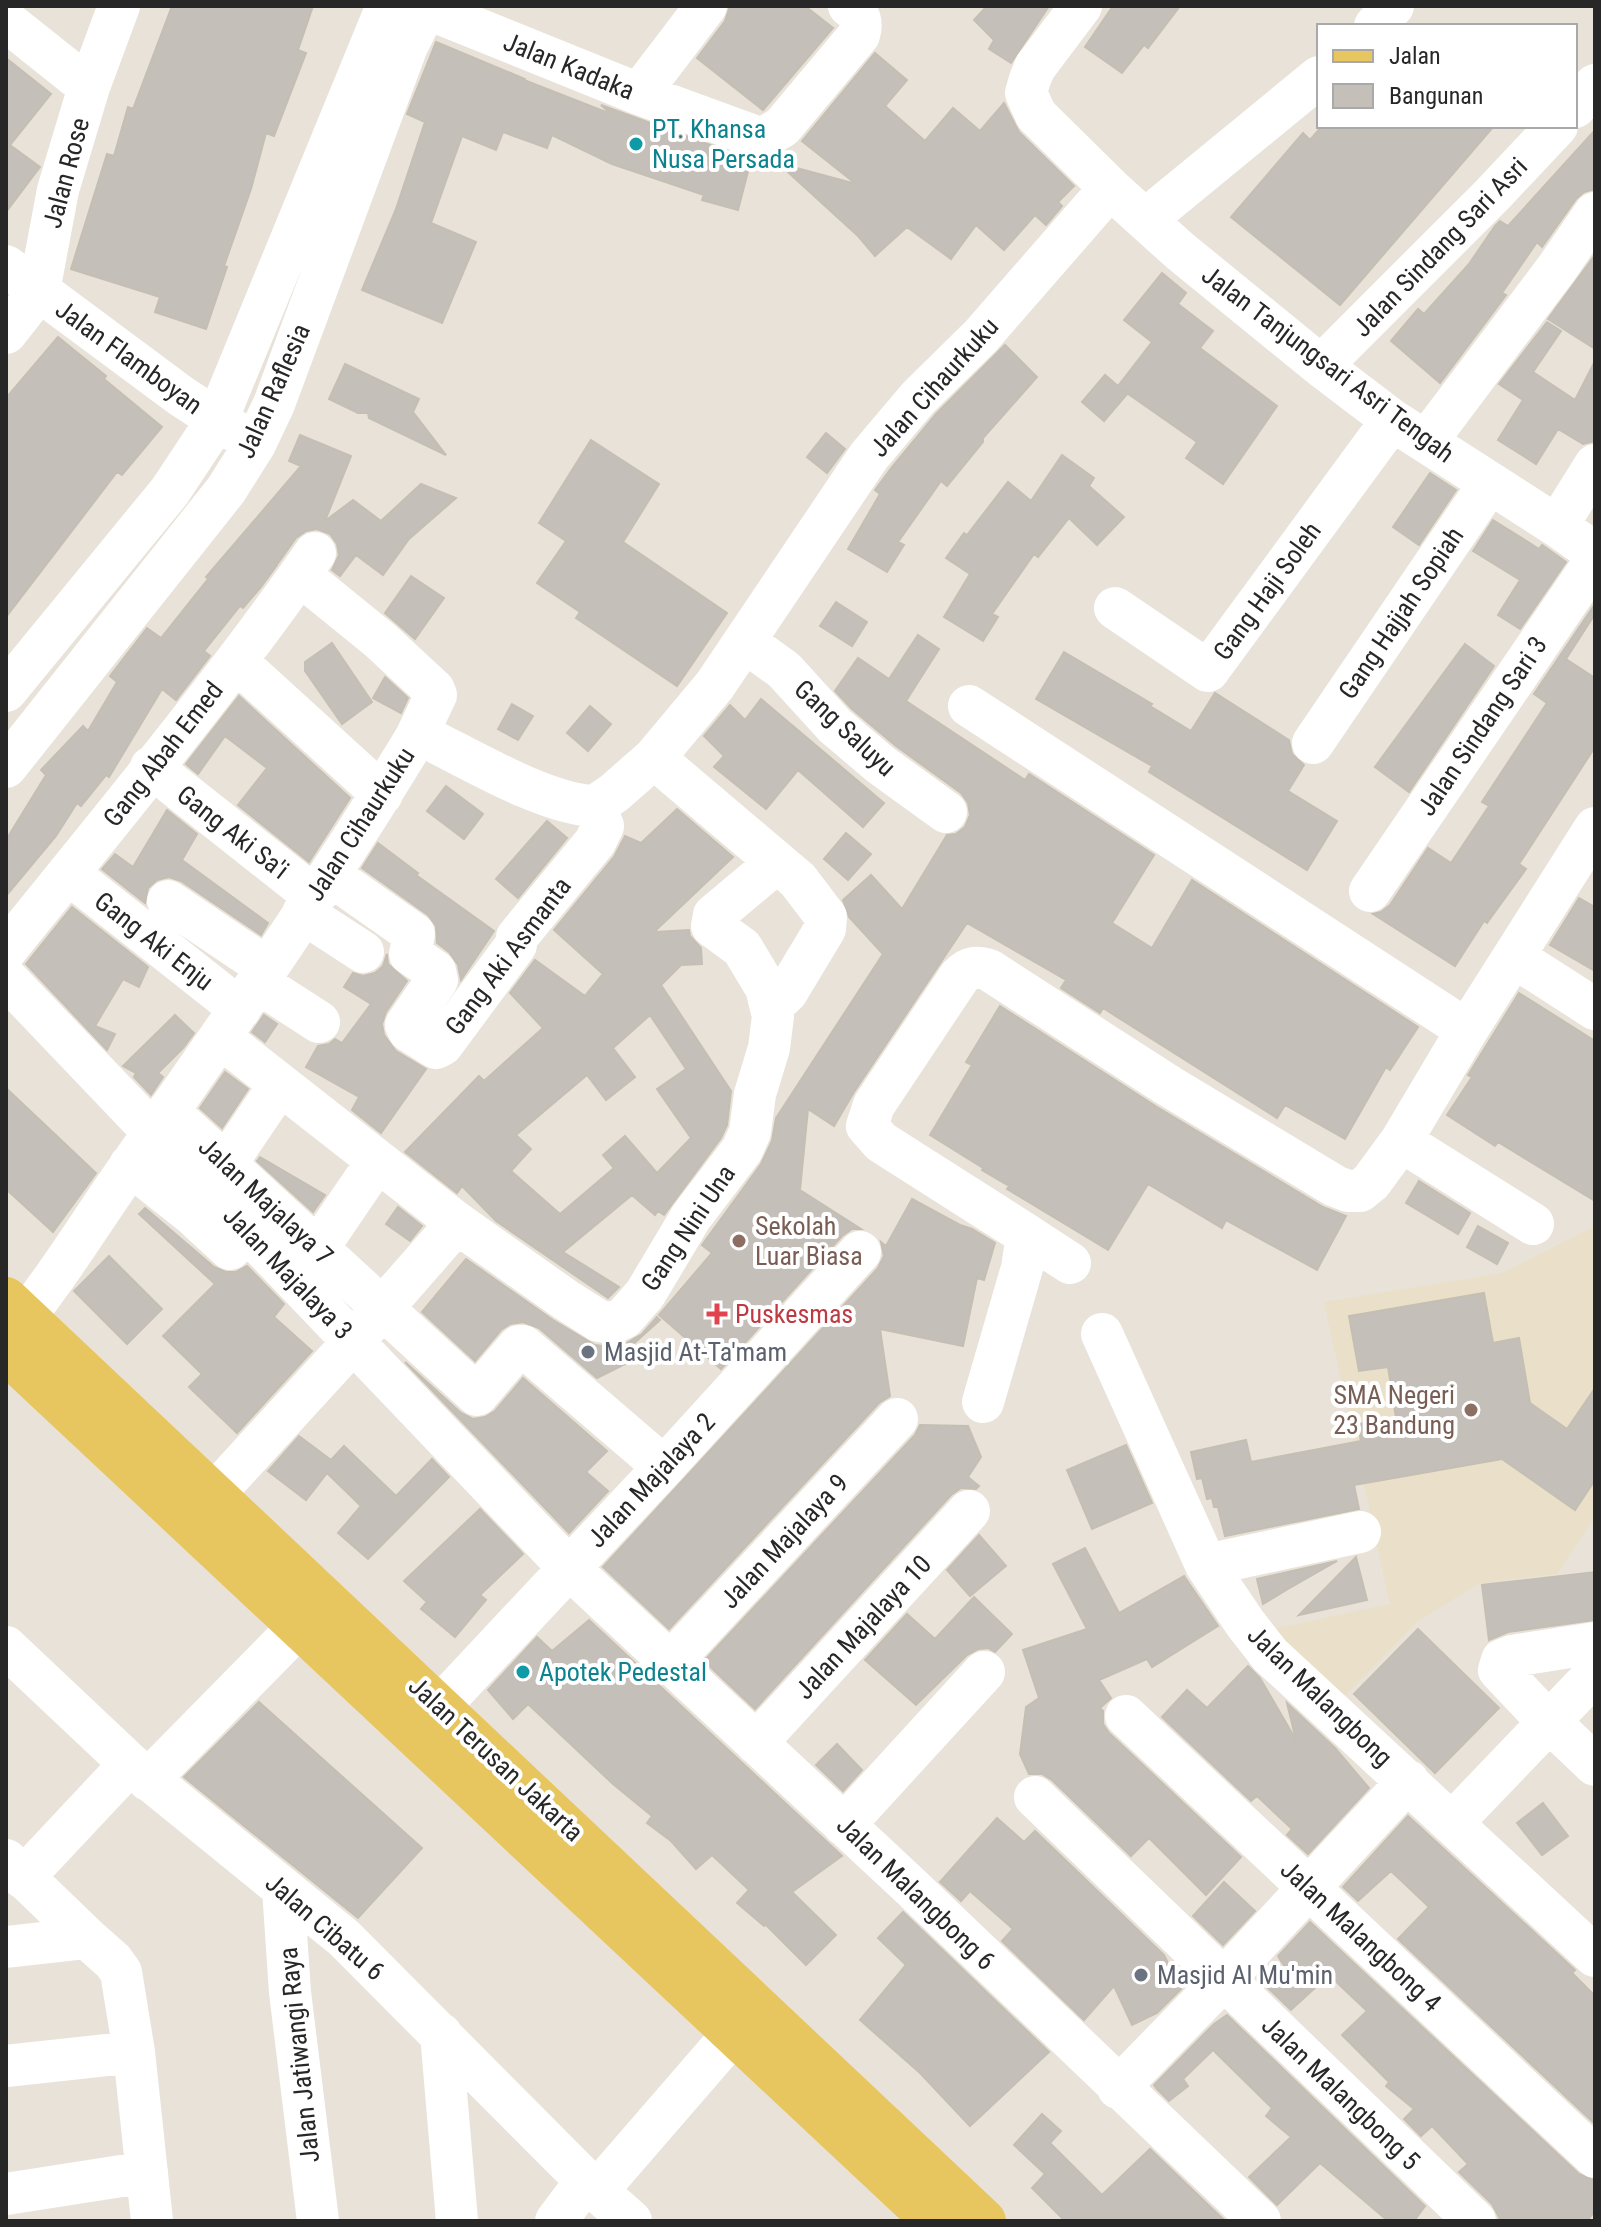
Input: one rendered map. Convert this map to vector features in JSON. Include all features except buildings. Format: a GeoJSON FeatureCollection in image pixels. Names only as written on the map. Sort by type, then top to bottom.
{"type":"FeatureCollection","features":[{"type":"Feature","properties":{"kind":"main road","name":"Jalan Terusan Jakarta"},"geometry":{"type":"LineString","coordinates":[[11,1327],[214,1494],[312,1613],[440,1706],[984,2221]]}},
{"type":"Feature","properties":{"kind":"main road","name":"Jalan Terusan Jakarta"},"geometry":{"type":"LineString","coordinates":[[11,1327],[312,1613],[733,2034],[934,2221]]}},
{"type":"Feature","properties":{"kind":"street","name":"Jalan Rose"},"geometry":{"type":"LineString","coordinates":[[6,333],[39,291],[58,190],[89,87],[119,6]]}},
{"type":"Feature","properties":{"kind":"street"},"geometry":{"type":"LineString","coordinates":[[639,94],[706,6]]}},
{"type":"Feature","properties":{"kind":"street","name":"Jalan Kadaka"},"geometry":{"type":"LineString","coordinates":[[415,7],[762,139],[782,127],[859,35],[862,26],[859,17],[849,6]]}},
{"type":"Feature","properties":{"kind":"street","name":"Jalan Tanjungsari Asri Tengah"},"geometry":{"type":"LineString","coordinates":[[1081,6],[1035,67],[1026,93],[1036,115],[1180,251],[1321,366],[1409,431],[1595,553]]}},
{"type":"Feature","properties":{"kind":"street"},"geometry":{"type":"LineString","coordinates":[[1377,24],[1393,6]]}},
{"type":"Feature","properties":{"kind":"street","name":"Jalan Raflesia"},"geometry":{"type":"LineString","coordinates":[[6,691],[170,491],[217,420],[415,7]]}},
{"type":"Feature","properties":{"kind":"street","name":"Jalan Raflesia"},"geometry":{"type":"LineString","coordinates":[[6,767],[205,517],[255,444],[274,404],[407,46],[415,7]]}},
{"type":"Feature","properties":{"kind":"street"},"geometry":{"type":"LineString","coordinates":[[6,21],[89,87]]}},
{"type":"Feature","properties":{"kind":"street"},"geometry":{"type":"LineString","coordinates":[[1146,219],[1317,79]]}},
{"type":"Feature","properties":{"kind":"street"},"geometry":{"type":"LineString","coordinates":[[1577,105],[1595,85]]}},
{"type":"Feature","properties":{"kind":"street","name":"Jalan Sindang Sari Asri"},"geometry":{"type":"LineString","coordinates":[[1321,366],[1555,128]]}},
{"type":"Feature","properties":{"kind":"street","name":"Jalan Cihaurkuku"},"geometry":{"type":"LineString","coordinates":[[11,1327],[48,1288],[316,895],[416,737],[423,736],[539,792],[569,803],[595,806],[614,793],[654,758],[715,685],[869,456],[918,398],[981,336],[1110,188]]}},
{"type":"Feature","properties":{"kind":"street"},"geometry":{"type":"LineString","coordinates":[[1409,431],[1557,268],[1595,213]]}},
{"type":"Feature","properties":{"kind":"street","name":"Jalan Flamboyan"},"geometry":{"type":"LineString","coordinates":[[6,266],[217,420],[255,444]]}},
{"type":"Feature","properties":{"kind":"street","name":"Gang Haji Soleh"},"geometry":{"type":"LineString","coordinates":[[1115,608],[1208,671],[1409,431]]}},
{"type":"Feature","properties":{"kind":"street"},"geometry":{"type":"LineString","coordinates":[[1557,526],[1595,465]]}},
{"type":"Feature","properties":{"kind":"street","name":"Gang Hajjah Sopiah"},"geometry":{"type":"LineString","coordinates":[[1313,743],[1489,484]]}},
{"type":"Feature","properties":{"kind":"street","name":"Jalan Sindang Sari 3"},"geometry":{"type":"LineString","coordinates":[[1370,891],[1595,561]]}},
{"type":"Feature","properties":{"kind":"street","name":"Gang Abah Emed"},"geometry":{"type":"LineString","coordinates":[[6,950],[236,661],[308,564],[380,640],[434,690],[436,695],[416,737]]}},
{"type":"Feature","properties":{"kind":"street","name":"Gang Saluyu"},"geometry":{"type":"LineString","coordinates":[[745,642],[784,670],[835,726],[881,765],[946,812]]}},
{"type":"Feature","properties":{"kind":"street"},"geometry":{"type":"LineString","coordinates":[[236,661],[382,794]]}},
{"type":"Feature","properties":{"kind":"street"},"geometry":{"type":"LineString","coordinates":[[969,706],[1467,1030]]}},
{"type":"Feature","properties":{"kind":"street"},"geometry":{"type":"LineString","coordinates":[[654,758],[798,880],[826,917],[825,929],[782,997],[766,988],[742,948],[712,926],[714,915],[776,863]]}},
{"type":"Feature","properties":{"kind":"street","name":"Gang Aki Sa'i"},"geometry":{"type":"LineString","coordinates":[[151,767],[316,895]]}},
{"type":"Feature","properties":{"kind":"street","name":"Gang Aki Asmanta"},"geometry":{"type":"LineString","coordinates":[[316,895],[414,934],[410,954],[435,971],[437,980],[406,1025],[409,1031],[436,1048],[442,1045],[516,945],[517,937],[595,842],[603,826],[595,806]]}},
{"type":"Feature","properties":{"kind":"street"},"geometry":{"type":"LineString","coordinates":[[1070,1263],[881,1142],[867,1126],[874,1105],[967,969],[979,967],[989,970],[1169,1086],[1348,1191],[1360,1191],[1371,1182],[1401,1141],[1595,828]]}},
{"type":"Feature","properties":{"kind":"street","name":"Gang Aki Enju"},"geometry":{"type":"LineString","coordinates":[[68,873],[246,999]]}},
{"type":"Feature","properties":{"kind":"street"},"geometry":{"type":"LineString","coordinates":[[316,895],[363,952]]}},
{"type":"Feature","properties":{"kind":"street"},"geometry":{"type":"LineString","coordinates":[[168,901],[246,999],[319,1022]]}},
{"type":"Feature","properties":{"kind":"street"},"geometry":{"type":"LineString","coordinates":[[1514,957],[1595,1009]]}},
{"type":"Feature","properties":{"kind":"street","name":"Jalan Majalaya 7"},"geometry":{"type":"LineString","coordinates":[[6,962],[477,1395],[521,1345],[664,1467]]}},
{"type":"Feature","properties":{"kind":"street","name":"Jalan Majalaya 3"},"geometry":{"type":"LineString","coordinates":[[6,981],[344,1352]]}},
{"type":"Feature","properties":{"kind":"street","name":"Jalan Majalaya 3"},"geometry":{"type":"LineString","coordinates":[[6,981],[569,1568]]}},
{"type":"Feature","properties":{"kind":"street","name":"Gang Nini Una"},"geometry":{"type":"LineString","coordinates":[[246,999],[457,1223],[599,1321],[613,1323],[624,1318],[645,1294],[691,1217],[742,1150],[750,1132],[755,1094],[769,1048],[773,1016],[766,988]]}},
{"type":"Feature","properties":{"kind":"street"},"geometry":{"type":"LineString","coordinates":[[192,1214],[270,1099]]}},
{"type":"Feature","properties":{"kind":"street"},"geometry":{"type":"LineString","coordinates":[[1401,1141],[1533,1224]]}},
{"type":"Feature","properties":{"kind":"street","name":"Jalan Majalaya 3"},"geometry":{"type":"LineString","coordinates":[[130,1165],[192,1214],[344,1352]]}},
{"type":"Feature","properties":{"kind":"street"},"geometry":{"type":"LineString","coordinates":[[285,1297],[369,1173]]}},
{"type":"Feature","properties":{"kind":"street"},"geometry":{"type":"LineString","coordinates":[[214,1494],[457,1223]]}},
{"type":"Feature","properties":{"kind":"street"},"geometry":{"type":"LineString","coordinates":[[983,1402],[1022,1268],[1027,1235]]}},
{"type":"Feature","properties":{"kind":"street","name":"Jalan Majalaya 2"},"geometry":{"type":"LineString","coordinates":[[440,1706],[860,1252]]}},
{"type":"Feature","properties":{"kind":"street","name":"Jalan Malangbong"},"geometry":{"type":"LineString","coordinates":[[1102,1334],[1206,1565],[1270,1655],[1595,1956]]}},
{"type":"Feature","properties":{"kind":"street","name":"Jalan Majalaya 9"},"geometry":{"type":"LineString","coordinates":[[670,1663],[897,1419]]}},
{"type":"Feature","properties":{"kind":"street","name":"Jalan Majalaya 10"},"geometry":{"type":"LineString","coordinates":[[756,1743],[969,1511]]}},
{"type":"Feature","properties":{"kind":"street"},"geometry":{"type":"LineString","coordinates":[[1206,1565],[1360,1532]]}},
{"type":"Feature","properties":{"kind":"street","name":"Jalan Malangbong 6"},"geometry":{"type":"LineString","coordinates":[[569,1568],[1260,2221]]}},
{"type":"Feature","properties":{"kind":"street"},"geometry":{"type":"LineString","coordinates":[[152,2221],[134,2052],[121,1972],[14,1869],[139,1772],[312,1613]]}},
{"type":"Feature","properties":{"kind":"street"},"geometry":{"type":"LineString","coordinates":[[1595,1643],[1512,1656],[1502,1660],[1499,1670],[1595,1765]]}},
{"type":"Feature","properties":{"kind":"street","name":"Jalan Cibatu 6"},"geometry":{"type":"LineString","coordinates":[[6,1647],[139,1772],[344,1938],[591,2186],[631,2221]]}},
{"type":"Feature","properties":{"kind":"street"},"geometry":{"type":"LineString","coordinates":[[844,1825],[984,1672]]}},
{"type":"Feature","properties":{"kind":"street"},"geometry":{"type":"LineString","coordinates":[[1118,2088],[1310,1888],[1432,1804],[1595,1674]]}},
{"type":"Feature","properties":{"kind":"street","name":"Jalan Malangbong 4"},"geometry":{"type":"LineString","coordinates":[[1126,1716],[1595,2157]]}},
{"type":"Feature","properties":{"kind":"street","name":"Jalan Malangbong 5"},"geometry":{"type":"LineString","coordinates":[[1035,1797],[1475,2221]]}},
{"type":"Feature","properties":{"kind":"street","name":"Jalan Jatiwangi Raya"},"geometry":{"type":"LineString","coordinates":[[283,1889],[290,1992],[318,2221]]}},
{"type":"Feature","properties":{"kind":"street"},"geometry":{"type":"LineString","coordinates":[[6,1947],[87,1938]]}},
{"type":"Feature","properties":{"kind":"street"},"geometry":{"type":"LineString","coordinates":[[441,2034],[457,2221]]}},
{"type":"Feature","properties":{"kind":"street"},"geometry":{"type":"LineString","coordinates":[[556,2221],[733,2034]]}},
{"type":"Feature","properties":{"kind":"street"},"geometry":{"type":"LineString","coordinates":[[6,2066],[134,2052]]}},
{"type":"Feature","properties":{"kind":"street"},"geometry":{"type":"LineString","coordinates":[[6,2194],[147,2172]]}},
{"type":"Feature","properties":{"kind":"shaded area","name":"SMA Negeri 23 Bandung"},"geometry":{"type":"Polygon","coordinates":[[[1595,1226],[1595,1517],[1557,1574],[1480,1583],[1417,1622],[1338,1703],[1263,1631],[1390,1604],[1324,1302],[1502,1273],[1595,1226]]]}},
{"type":"Feature","properties":{"kind":"place","name":"PT. Khansa Nusa Persada"},"geometry":{"type":"Point","coordinates":[636,144]}},
{"type":"Feature","properties":{"kind":"place","name":"Sekolah Luar Biasa"},"geometry":{"type":"Point","coordinates":[739,1241]}},
{"type":"Feature","properties":{"kind":"place","name":"Puskesmas"},"geometry":{"type":"Point","coordinates":[717,1314]}},
{"type":"Feature","properties":{"kind":"place","name":"Masjid At-Ta'mam"},"geometry":{"type":"Point","coordinates":[588,1352]}},
{"type":"Feature","properties":{"kind":"place","name":"SMA Negeri 23 Bandung"},"geometry":{"type":"Point","coordinates":[1471,1410]}},
{"type":"Feature","properties":{"kind":"place","name":"Apotek Pedestal"},"geometry":{"type":"Point","coordinates":[523,1672]}},
{"type":"Feature","properties":{"kind":"place","name":"Masjid Al Mu'min"},"geometry":{"type":"Point","coordinates":[1141,1975]}}]}
